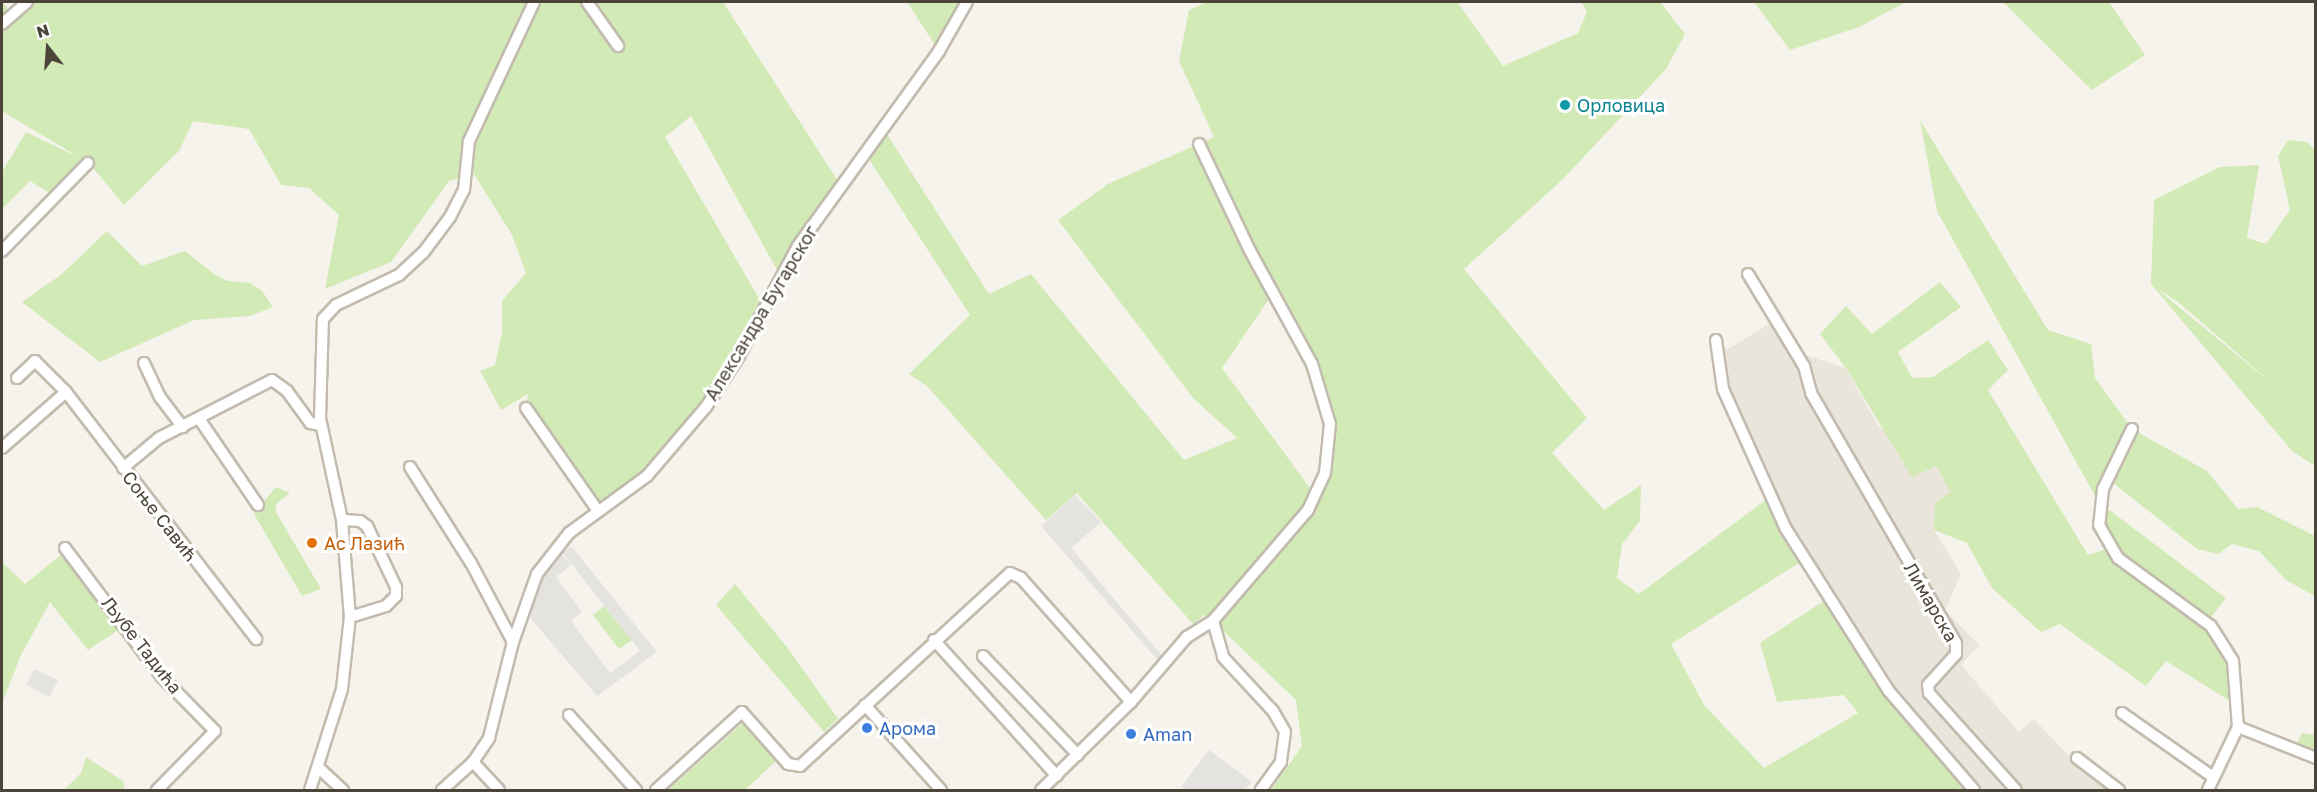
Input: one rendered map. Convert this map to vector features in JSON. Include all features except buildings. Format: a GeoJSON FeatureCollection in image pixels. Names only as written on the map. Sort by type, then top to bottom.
{"type":"FeatureCollection","features":[{"type":"Feature","properties":{"kind":"street"},"geometry":{"type":"LineString","coordinates":[[2,24],[27,2]]}},
{"type":"Feature","properties":{"kind":"street"},"geometry":{"type":"LineString","coordinates":[[310,790],[319,768],[342,689],[350,617],[342,520],[320,425],[323,317],[336,304],[399,275],[436,237],[464,190],[469,141],[534,2]]}},
{"type":"Feature","properties":{"kind":"street"},"geometry":{"type":"LineString","coordinates":[[587,2],[618,46]]}},
{"type":"Feature","properties":{"kind":"street","name":"Александра Бугарског"},"geometry":{"type":"LineString","coordinates":[[442,790],[472,762],[489,738],[513,642],[537,574],[560,542],[647,476],[706,407],[739,356],[798,246],[939,51],[967,2]]}},
{"type":"Feature","properties":{"kind":"street"},"geometry":{"type":"LineString","coordinates":[[1041,790],[1131,702],[1187,637],[1213,621],[1308,510],[1325,473],[1330,437],[1327,406],[1312,364],[1249,249],[1199,144]]}},
{"type":"Feature","properties":{"kind":"street"},"geometry":{"type":"LineString","coordinates":[[2,251],[88,163]]}},
{"type":"Feature","properties":{"kind":"street","name":"Лимарска"},"geometry":{"type":"LineString","coordinates":[[1748,274],[1804,366],[1811,393],[1956,643],[1956,654],[1928,685],[1929,693],[2016,790]]}},
{"type":"Feature","properties":{"kind":"street"},"geometry":{"type":"LineString","coordinates":[[1716,340],[1722,389],[1786,529],[1888,690],[1974,790]]}},
{"type":"Feature","properties":{"kind":"street","name":"Соње Савић"},"geometry":{"type":"LineString","coordinates":[[17,378],[35,361],[66,392],[256,639]]}},
{"type":"Feature","properties":{"kind":"street"},"geometry":{"type":"LineString","coordinates":[[144,363],[160,397],[183,427]]}},
{"type":"Feature","properties":{"kind":"street"},"geometry":{"type":"LineString","coordinates":[[123,468],[159,438],[200,420],[272,380],[287,391],[310,423],[320,425]]}},
{"type":"Feature","properties":{"kind":"street"},"geometry":{"type":"LineString","coordinates":[[2,448],[66,392]]}},
{"type":"Feature","properties":{"kind":"street"},"geometry":{"type":"LineString","coordinates":[[526,408],[598,512]]}},
{"type":"Feature","properties":{"kind":"street"},"geometry":{"type":"LineString","coordinates":[[200,420],[258,505]]}},
{"type":"Feature","properties":{"kind":"street"},"geometry":{"type":"LineString","coordinates":[[2132,429],[2103,489],[2098,515],[2101,531],[2126,566],[2182,603],[2220,637],[2235,674],[2238,727],[2208,790]]}},
{"type":"Feature","properties":{"kind":"street"},"geometry":{"type":"LineString","coordinates":[[410,467],[454,535],[513,642]]}},
{"type":"Feature","properties":{"kind":"street"},"geometry":{"type":"LineString","coordinates":[[342,520],[360,521],[367,526],[396,587],[396,596],[386,606],[350,617]]}},
{"type":"Feature","properties":{"kind":"street","name":"Љубе Тадића"},"geometry":{"type":"LineString","coordinates":[[65,548],[161,676],[215,730],[158,790]]}},
{"type":"Feature","properties":{"kind":"street"},"geometry":{"type":"LineString","coordinates":[[656,790],[742,712],[788,764],[795,767],[1001,578],[1016,574],[1131,702]]}},
{"type":"Feature","properties":{"kind":"street"},"geometry":{"type":"LineString","coordinates":[[1213,621],[1223,657],[1281,723],[1286,739],[1281,762],[1261,790]]}},
{"type":"Feature","properties":{"kind":"street"},"geometry":{"type":"LineString","coordinates":[[934,640],[1057,776]]}},
{"type":"Feature","properties":{"kind":"street"},"geometry":{"type":"LineString","coordinates":[[983,656],[1078,755]]}},
{"type":"Feature","properties":{"kind":"street"},"geometry":{"type":"LineString","coordinates":[[865,705],[941,790]]}},
{"type":"Feature","properties":{"kind":"street"},"geometry":{"type":"LineString","coordinates":[[2122,713],[2213,777]]}},
{"type":"Feature","properties":{"kind":"street"},"geometry":{"type":"LineString","coordinates":[[569,715],[636,790]]}},
{"type":"Feature","properties":{"kind":"street"},"geometry":{"type":"LineString","coordinates":[[2238,727],[2316,758]]}},
{"type":"Feature","properties":{"kind":"street"},"geometry":{"type":"LineString","coordinates":[[2078,758],[2118,790]]}},
{"type":"Feature","properties":{"kind":"street"},"geometry":{"type":"LineString","coordinates":[[472,762],[499,790]]}},
{"type":"Feature","properties":{"kind":"street"},"geometry":{"type":"LineString","coordinates":[[319,768],[343,790]]}},
{"type":"Feature","properties":{"kind":"shaded area"},"geometry":{"type":"Polygon","coordinates":[[[1774,321],[1793,351],[1846,368],[1878,426],[1936,466],[1952,492],[1934,530],[1961,574],[1945,610],[1979,645],[1961,665],[2019,732],[2034,719],[2067,754],[2114,790],[1977,790],[1870,656],[1808,561],[1724,386],[1720,354],[1774,321]]]}},
{"type":"Feature","properties":{"kind":"shaded area"},"geometry":{"type":"Polygon","coordinates":[[[1075,495],[1101,522],[1071,548],[1164,658],[1160,663],[1041,526],[1075,495]]]}},
{"type":"Feature","properties":{"kind":"shaded area"},"geometry":{"type":"Polygon","coordinates":[[[572,547],[657,652],[597,696],[526,613],[544,569],[561,553],[571,565],[556,577],[582,612],[571,621],[610,673],[640,651],[562,552],[572,547]]]}},
{"type":"Feature","properties":{"kind":"shaded area"},"geometry":{"type":"Polygon","coordinates":[[[34,669],[58,680],[50,697],[26,685],[34,669]]]}},
{"type":"Feature","properties":{"kind":"shaded area"},"geometry":{"type":"Polygon","coordinates":[[[1209,750],[1252,782],[1245,790],[1186,790],[1181,787],[1209,750]]]}},
{"type":"Feature","properties":{"kind":"green space"},"geometry":{"type":"Polygon","coordinates":[[[2,2],[14,15],[27,2],[535,2],[521,41],[540,2],[723,2],[841,186],[781,277],[691,116],[665,137],[764,307],[733,366],[654,469],[598,511],[526,408],[528,394],[501,410],[480,371],[495,365],[502,333],[502,301],[526,273],[512,235],[474,174],[449,181],[391,262],[325,289],[339,215],[309,188],[281,185],[249,129],[193,121],[179,151],[124,205],[89,163],[56,197],[30,181],[2,209],[2,172],[26,132],[80,158],[2,111],[2,2]]]}},
{"type":"Feature","properties":{"kind":"green space"},"geometry":{"type":"Polygon","coordinates":[[[907,2],[967,2],[939,51],[907,2]]]}},
{"type":"Feature","properties":{"kind":"green space"},"geometry":{"type":"Polygon","coordinates":[[[1207,2],[1457,2],[1503,66],[1578,33],[1587,12],[1581,2],[1660,2],[1685,34],[1666,69],[1563,179],[1464,269],[1587,418],[1552,453],[1604,510],[1641,485],[1640,521],[1622,544],[1617,578],[1639,594],[1767,499],[1799,563],[1671,644],[1704,705],[1764,768],[1858,713],[1844,695],[1777,702],[1760,643],[1825,600],[1893,707],[1967,790],[1271,790],[1302,746],[1296,700],[1213,621],[1204,615],[1193,624],[1077,493],[1046,520],[927,386],[909,374],[970,315],[865,153],[883,128],[989,294],[1031,274],[1184,460],[1237,438],[1193,398],[1058,220],[1108,184],[1214,137],[1179,61],[1189,10],[1207,2]],[[1273,293],[1222,368],[1315,495],[1330,437],[1327,406],[1273,293]]]}},
{"type":"Feature","properties":{"kind":"green space"},"geometry":{"type":"Polygon","coordinates":[[[1754,2],[1906,2],[1859,27],[1790,50],[1754,2]]]}},
{"type":"Feature","properties":{"kind":"green space"},"geometry":{"type":"Polygon","coordinates":[[[2003,2],[2109,2],[2145,55],[2092,90],[2003,2]]]}},
{"type":"Feature","properties":{"kind":"green space"},"geometry":{"type":"Polygon","coordinates":[[[1920,120],[2048,330],[2091,344],[2095,378],[2132,429],[2207,471],[2238,509],[2257,507],[2315,536],[2315,596],[2286,580],[2259,551],[2232,544],[2218,554],[2197,549],[2108,479],[2100,503],[2226,598],[2208,621],[2227,650],[2238,706],[2166,661],[2146,686],[2060,624],[2041,632],[1992,588],[1967,543],[1934,530],[1935,503],[1951,492],[1936,466],[1912,477],[1846,368],[1820,334],[1846,306],[1872,334],[1940,282],[1961,307],[1898,352],[1912,378],[1933,377],[1988,340],[2008,370],[1988,390],[2088,555],[2110,548],[2099,503],[1937,211],[1920,120]]]}},
{"type":"Feature","properties":{"kind":"green space"},"geometry":{"type":"Polygon","coordinates":[[[2288,140],[2307,142],[2315,150],[2315,466],[2292,451],[2151,284],[2154,200],[2220,167],[2259,165],[2247,238],[2266,244],[2290,210],[2278,156],[2288,140]],[[2157,289],[2265,377],[2178,302],[2157,289]]]}},
{"type":"Feature","properties":{"kind":"green space"},"geometry":{"type":"Polygon","coordinates":[[[107,231],[142,266],[185,251],[214,274],[228,281],[250,283],[262,291],[273,307],[250,316],[194,320],[100,362],[22,302],[62,274],[107,231]]]}},
{"type":"Feature","properties":{"kind":"green space"},"geometry":{"type":"Polygon","coordinates":[[[276,487],[290,493],[276,504],[276,512],[321,589],[302,596],[254,514],[276,487]]]}},
{"type":"Feature","properties":{"kind":"green space"},"geometry":{"type":"Polygon","coordinates":[[[62,554],[120,629],[88,650],[50,602],[21,655],[2,703],[2,562],[25,584],[62,554]]]}},
{"type":"Feature","properties":{"kind":"green space"},"geometry":{"type":"Polygon","coordinates":[[[735,584],[787,647],[838,719],[824,732],[716,605],[735,584]]]}},
{"type":"Feature","properties":{"kind":"green space"},"geometry":{"type":"Polygon","coordinates":[[[604,606],[632,640],[619,649],[593,615],[604,606]]]}},
{"type":"Feature","properties":{"kind":"green space"},"geometry":{"type":"Polygon","coordinates":[[[743,723],[776,761],[745,790],[668,790],[743,723]]]}},
{"type":"Feature","properties":{"kind":"green space"},"geometry":{"type":"Polygon","coordinates":[[[2302,733],[2315,735],[2315,757],[2295,748],[2302,733]]]}},
{"type":"Feature","properties":{"kind":"green space"},"geometry":{"type":"Polygon","coordinates":[[[86,757],[123,781],[125,790],[64,790],[81,773],[86,757]]]}},
{"type":"Feature","properties":{"kind":"place","name":"Орловица"},"geometry":{"type":"Point","coordinates":[1565,105]}},
{"type":"Feature","properties":{"kind":"place","name":"Ас Лазић"},"geometry":{"type":"Point","coordinates":[312,543]}},
{"type":"Feature","properties":{"kind":"place","name":"Арома"},"geometry":{"type":"Point","coordinates":[867,728]}},
{"type":"Feature","properties":{"kind":"place","name":"Aman"},"geometry":{"type":"Point","coordinates":[1131,734]}}]}
